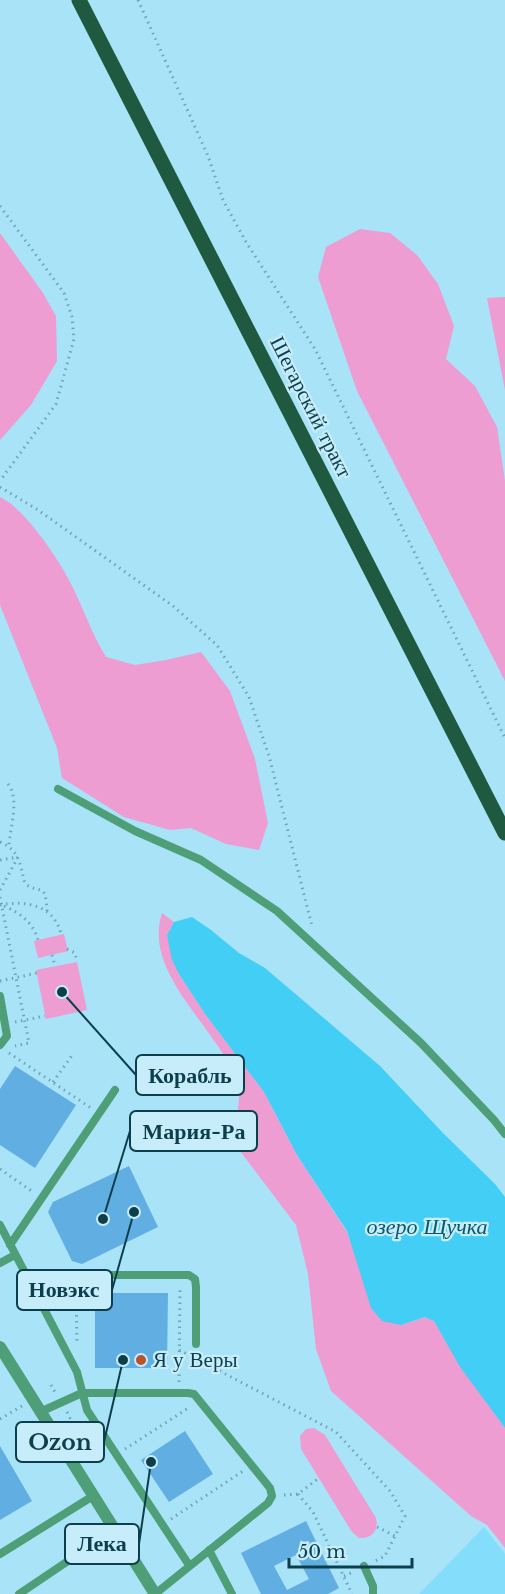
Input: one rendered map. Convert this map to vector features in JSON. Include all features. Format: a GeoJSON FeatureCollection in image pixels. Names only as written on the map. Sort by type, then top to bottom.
{"type":"FeatureCollection","features":[{"type":"Feature","properties":{"kind":"main road","name":"Шегарский тракт"},"geometry":{"type":"LineString","coordinates":[[79,0],[505,833]]}},
{"type":"Feature","properties":{"kind":"street"},"geometry":{"type":"LineString","coordinates":[[0,1347],[155,1594]]}},
{"type":"Feature","properties":{"kind":"lane"},"geometry":{"type":"LineString","coordinates":[[58,789],[135,831],[201,860],[277,911],[421,1043],[505,1134]]}},
{"type":"Feature","properties":{"kind":"lane"},"geometry":{"type":"LineString","coordinates":[[0,996],[7,1036],[0,1046]]}},
{"type":"Feature","properties":{"kind":"lane"},"geometry":{"type":"LineString","coordinates":[[10,1245],[115,1090]]}},
{"type":"Feature","properties":{"kind":"lane"},"geometry":{"type":"LineString","coordinates":[[0,1225],[77,1372],[87,1410],[189,1565]]}},
{"type":"Feature","properties":{"kind":"lane"},"geometry":{"type":"LineString","coordinates":[[0,1263],[15,1255]]}},
{"type":"Feature","properties":{"kind":"lane"},"geometry":{"type":"LineString","coordinates":[[30,1284],[45,1276],[180,1273],[189,1275],[195,1279],[196,1344]]}},
{"type":"Feature","properties":{"kind":"lane"},"geometry":{"type":"LineString","coordinates":[[40,1412],[82,1393],[194,1394],[270,1488],[272,1496],[268,1503],[155,1594]]}},
{"type":"Feature","properties":{"kind":"lane"},"geometry":{"type":"LineString","coordinates":[[0,1554],[93,1496]]}},
{"type":"Feature","properties":{"kind":"lane"},"geometry":{"type":"LineString","coordinates":[[19,1594],[114,1530]]}},
{"type":"Feature","properties":{"kind":"lane"},"geometry":{"type":"LineString","coordinates":[[209,1550],[231,1594]]}},
{"type":"Feature","properties":{"kind":"lane"},"geometry":{"type":"LineString","coordinates":[[364,1566],[373,1586],[373,1594]]}},
{"type":"Feature","properties":{"kind":"path"},"geometry":{"type":"LineString","coordinates":[[138,0],[208,156],[223,200],[246,242],[315,349],[505,738]]}},
{"type":"Feature","properties":{"kind":"path"},"geometry":{"type":"LineString","coordinates":[[0,206],[64,293],[72,317],[74,339],[56,404],[0,481]]}},
{"type":"Feature","properties":{"kind":"path"},"geometry":{"type":"LineString","coordinates":[[0,487],[38,510],[172,606],[217,645],[249,697],[269,756],[317,947]]}},
{"type":"Feature","properties":{"kind":"path"},"geometry":{"type":"LineString","coordinates":[[8,784],[13,790],[15,805],[9,846]]}},
{"type":"Feature","properties":{"kind":"path"},"geometry":{"type":"LineString","coordinates":[[0,842],[9,846],[18,857],[25,884],[45,894],[46,911]]}},
{"type":"Feature","properties":{"kind":"path"},"geometry":{"type":"LineString","coordinates":[[0,860],[18,857]]}},
{"type":"Feature","properties":{"kind":"path"},"geometry":{"type":"LineString","coordinates":[[0,890],[18,857]]}},
{"type":"Feature","properties":{"kind":"path"},"geometry":{"type":"LineString","coordinates":[[0,897],[29,1043],[14,1046],[9,1053]]}},
{"type":"Feature","properties":{"kind":"path"},"geometry":{"type":"LineString","coordinates":[[1,905],[26,903],[46,911],[56,920],[61,934]]}},
{"type":"Feature","properties":{"kind":"path"},"geometry":{"type":"LineString","coordinates":[[1,905],[24,916],[38,940]]}},
{"type":"Feature","properties":{"kind":"path"},"geometry":{"type":"LineString","coordinates":[[67,949],[75,953],[76,962]]}},
{"type":"Feature","properties":{"kind":"path"},"geometry":{"type":"LineString","coordinates":[[52,955],[55,966]]}},
{"type":"Feature","properties":{"kind":"path"},"geometry":{"type":"LineString","coordinates":[[0,981],[37,973]]}},
{"type":"Feature","properties":{"kind":"path"},"geometry":{"type":"LineString","coordinates":[[5,1024],[45,1016]]}},
{"type":"Feature","properties":{"kind":"path"},"geometry":{"type":"LineString","coordinates":[[0,1046],[99,1113]]}},
{"type":"Feature","properties":{"kind":"path"},"geometry":{"type":"LineString","coordinates":[[53,1083],[73,1054]]}},
{"type":"Feature","properties":{"kind":"path"},"geometry":{"type":"LineString","coordinates":[[0,1169],[42,1198]]}},
{"type":"Feature","properties":{"kind":"path"},"geometry":{"type":"LineString","coordinates":[[179,1393],[180,1273]]}},
{"type":"Feature","properties":{"kind":"path"},"geometry":{"type":"LineString","coordinates":[[76,1275],[77,1372]]}},
{"type":"Feature","properties":{"kind":"path"},"geometry":{"type":"LineString","coordinates":[[180,1350],[336,1432],[390,1491],[405,1516],[385,1556],[344,1576]]}},
{"type":"Feature","properties":{"kind":"path"},"geometry":{"type":"LineString","coordinates":[[0,1419],[32,1399]]}},
{"type":"Feature","properties":{"kind":"path"},"geometry":{"type":"LineString","coordinates":[[116,1455],[201,1401]]}},
{"type":"Feature","properties":{"kind":"path"},"geometry":{"type":"LineString","coordinates":[[314,1428],[317,1422]]}},
{"type":"Feature","properties":{"kind":"path"},"geometry":{"type":"LineString","coordinates":[[162,1525],[252,1465]]}},
{"type":"Feature","properties":{"kind":"path"},"geometry":{"type":"LineString","coordinates":[[272,1496],[298,1494],[319,1478]]}},
{"type":"Feature","properties":{"kind":"path"},"geometry":{"type":"LineString","coordinates":[[298,1494],[313,1512],[352,1594]]}},
{"type":"Feature","properties":{"kind":"path"},"geometry":{"type":"LineString","coordinates":[[377,1527],[395,1536]]}},
{"type":"Feature","properties":{"kind":"shaded area"},"geometry":{"type":"Polygon","coordinates":[[[360,229],[390,233],[417,255],[438,284],[454,326],[446,359],[475,386],[497,427],[505,481],[505,681],[357,391],[318,277],[326,247],[360,229]]]}},
{"type":"Feature","properties":{"kind":"shaded area"},"geometry":{"type":"Polygon","coordinates":[[[0,233],[43,293],[56,316],[57,361],[31,405],[0,440],[0,233]]]}},
{"type":"Feature","properties":{"kind":"shaded area"},"geometry":{"type":"Polygon","coordinates":[[[505,297],[505,390],[487,298],[505,297]]]}},
{"type":"Feature","properties":{"kind":"shaded area"},"geometry":{"type":"Polygon","coordinates":[[[0,497],[21,513],[52,552],[69,579],[106,657],[135,665],[201,652],[230,691],[255,759],[268,823],[259,850],[226,844],[191,828],[170,830],[124,817],[62,778],[57,748],[0,605],[0,497]]]}},
{"type":"Feature","properties":{"kind":"shaded area"},"geometry":{"type":"Polygon","coordinates":[[[162,913],[174,922],[167,935],[179,974],[205,1014],[264,1092],[297,1155],[347,1232],[358,1262],[401,1325],[426,1317],[434,1321],[461,1367],[505,1428],[505,1548],[487,1525],[471,1516],[331,1391],[316,1349],[308,1274],[296,1225],[240,1151],[237,1127],[239,1095],[237,1082],[228,1062],[172,979],[163,958],[159,936],[162,913]]]}},
{"type":"Feature","properties":{"kind":"shaded area"},"geometry":{"type":"Polygon","coordinates":[[[64,934],[68,951],[38,958],[34,941],[64,934]]]}},
{"type":"Feature","properties":{"kind":"shaded area"},"geometry":{"type":"Polygon","coordinates":[[[77,962],[87,1010],[46,1019],[36,970],[77,962]]]}},
{"type":"Feature","properties":{"kind":"shaded area"},"geometry":{"type":"Polygon","coordinates":[[[314,1428],[325,1435],[376,1518],[375,1530],[368,1537],[359,1538],[352,1532],[301,1449],[300,1436],[306,1429],[314,1428]]]}},
{"type":"Feature","properties":{"kind":"shaded area"},"geometry":{"type":"Polygon","coordinates":[[[484,1527],[505,1554],[505,1594],[419,1594],[484,1527]]]}},
{"type":"Feature","properties":{"kind":"water","name":"озеро Щучка"},"geometry":{"type":"Polygon","coordinates":[[[192,917],[239,953],[265,968],[380,1066],[505,1197],[505,1428],[460,1367],[434,1321],[425,1317],[401,1325],[382,1321],[371,1308],[347,1231],[297,1155],[264,1092],[205,1014],[172,960],[167,935],[174,922],[192,917]]]}},
{"type":"Feature","properties":{"kind":"building"},"geometry":{"type":"Polygon","coordinates":[[[15,1066],[76,1105],[35,1168],[0,1145],[0,1089],[15,1066]]]}},
{"type":"Feature","properties":{"kind":"building"},"geometry":{"type":"Polygon","coordinates":[[[129,1166],[158,1227],[82,1264],[72,1261],[48,1212],[53,1202],[129,1166]]]}},
{"type":"Feature","properties":{"kind":"building"},"geometry":{"type":"Polygon","coordinates":[[[95,1293],[168,1293],[167,1368],[95,1368],[95,1293]]]}},
{"type":"Feature","properties":{"kind":"building"},"geometry":{"type":"Polygon","coordinates":[[[185,1431],[213,1474],[169,1502],[141,1460],[185,1431]]]}},
{"type":"Feature","properties":{"kind":"building"},"geometry":{"type":"Polygon","coordinates":[[[0,1446],[32,1501],[0,1520],[0,1446]]]}},
{"type":"Feature","properties":{"kind":"building"},"geometry":{"type":"Polygon","coordinates":[[[306,1521],[339,1588],[328,1594],[261,1594],[241,1553],[306,1521]],[[296,1555],[274,1566],[287,1590],[309,1579],[296,1555]]]}},
{"type":"Feature","properties":{"kind":"place","name":"Корабль"},"geometry":{"type":"Point","coordinates":[62,992]}},
{"type":"Feature","properties":{"kind":"place","name":"Новэкс"},"geometry":{"type":"Point","coordinates":[134,1212]}},
{"type":"Feature","properties":{"kind":"place","name":"Мария-Ра"},"geometry":{"type":"Point","coordinates":[103,1219]}},
{"type":"Feature","properties":{"kind":"place","name":"Ozon"},"geometry":{"type":"Point","coordinates":[123,1360]}},
{"type":"Feature","properties":{"kind":"place","name":"Я у Веры"},"geometry":{"type":"Point","coordinates":[141,1360]}},
{"type":"Feature","properties":{"kind":"place","name":"Лека"},"geometry":{"type":"Point","coordinates":[151,1462]}}]}
